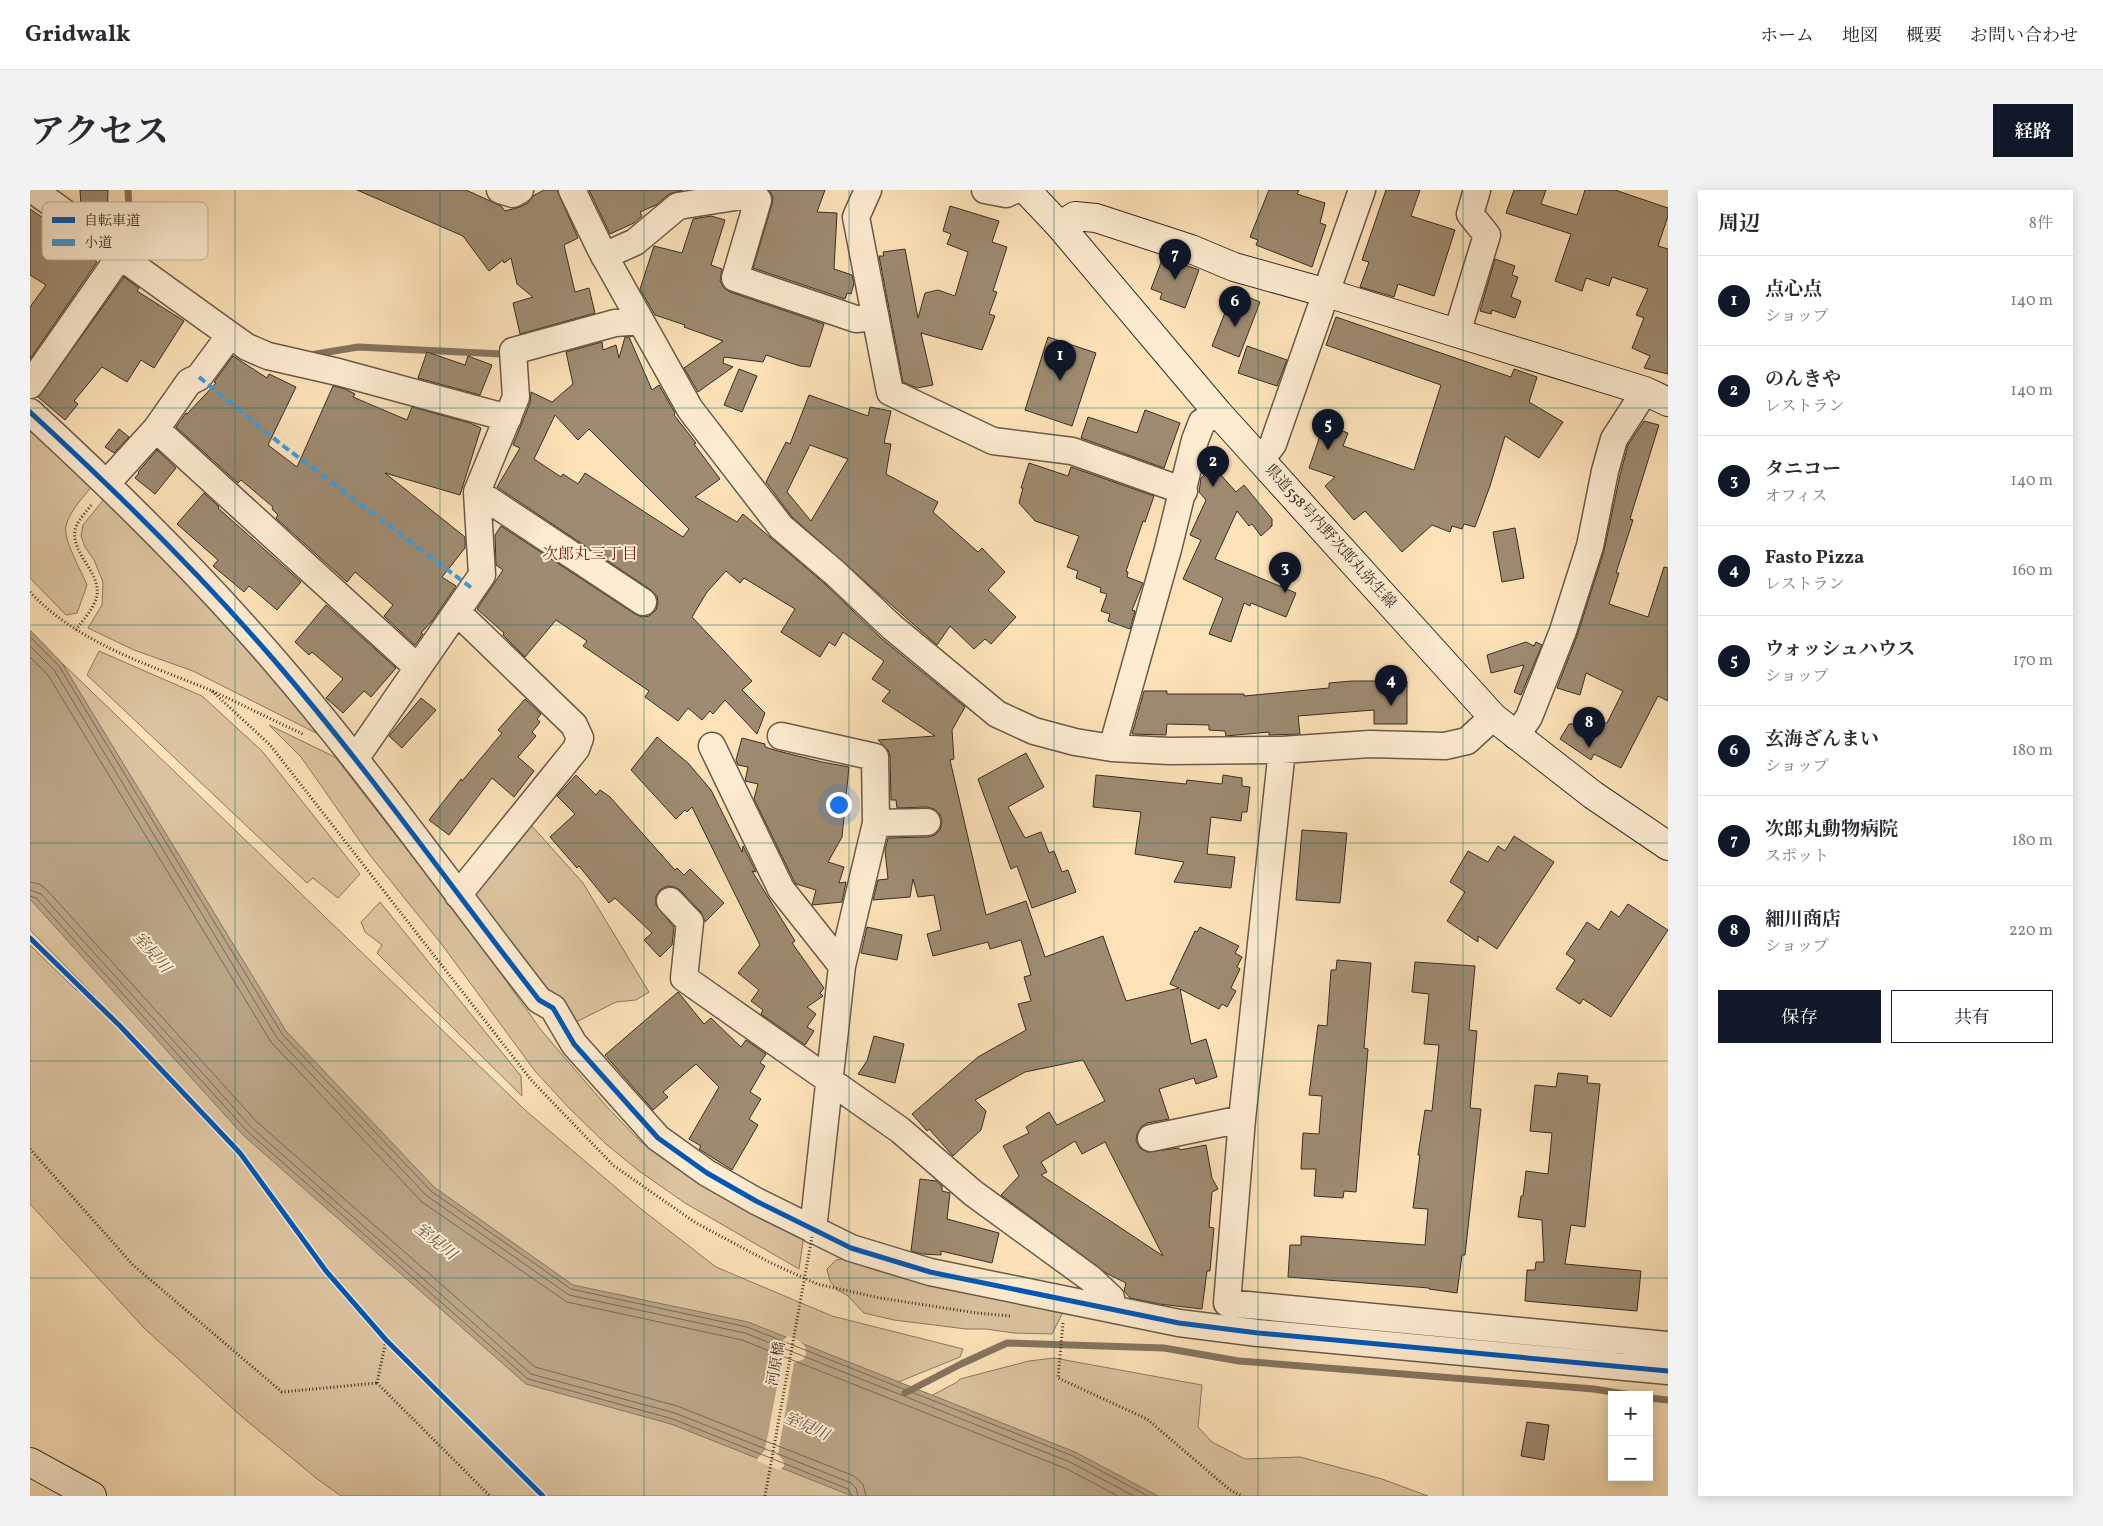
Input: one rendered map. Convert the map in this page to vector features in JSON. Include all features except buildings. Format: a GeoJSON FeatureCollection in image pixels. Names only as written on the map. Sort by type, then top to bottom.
{"type":"FeatureCollection","features":[{"type":"Feature","properties":{"kind":"main road","name":"県道558号内野次郎丸弥生線"},"geometry":{"type":"LineString","coordinates":[[1026,190],[1060,226],[1218,412],[1493,717],[1593,795],[1668,846]]}},
{"type":"Feature","properties":{"kind":"main road"},"geometry":{"type":"LineString","coordinates":[[1060,226],[1075,216],[1096,218],[1191,250],[1234,267],[1457,333],[1656,397]]}},
{"type":"Feature","properties":{"kind":"main road"},"geometry":{"type":"LineString","coordinates":[[30,1462],[92,1496]]}},
{"type":"Feature","properties":{"kind":"street"},"geometry":{"type":"LineString","coordinates":[[33,190],[50,202]]}},
{"type":"Feature","properties":{"kind":"street"},"geometry":{"type":"LineString","coordinates":[[500,190],[513,194],[520,190]]}},
{"type":"Feature","properties":{"kind":"street"},"geometry":{"type":"LineString","coordinates":[[572,190],[604,256],[690,409],[781,527],[835,573],[892,627],[997,714],[1034,731],[1075,742],[1112,748],[1169,751],[1282,750],[1370,744],[1445,746],[1467,742],[1493,717]]}},
{"type":"Feature","properties":{"kind":"street"},"geometry":{"type":"LineString","coordinates":[[868,190],[856,217],[890,392],[993,441],[1072,451],[1184,491]]}},
{"type":"Feature","properties":{"kind":"street"},"geometry":{"type":"LineString","coordinates":[[986,190],[1006,194],[1015,190]]}},
{"type":"Feature","properties":{"kind":"street"},"geometry":{"type":"LineString","coordinates":[[1261,460],[1273,444],[1362,190]]}},
{"type":"Feature","properties":{"kind":"street"},"geometry":{"type":"LineString","coordinates":[[1457,333],[1487,235],[1470,214],[1477,190]]}},
{"type":"Feature","properties":{"kind":"street"},"geometry":{"type":"LineString","coordinates":[[604,256],[635,242],[678,206],[748,195],[758,200],[735,278],[856,319],[875,317]]}},
{"type":"Feature","properties":{"kind":"street"},"geometry":{"type":"LineString","coordinates":[[30,385],[117,260]]}},
{"type":"Feature","properties":{"kind":"street"},"geometry":{"type":"LineString","coordinates":[[126,260],[248,347],[268,356],[338,372],[508,418]]}},
{"type":"Feature","properties":{"kind":"street"},"geometry":{"type":"LineString","coordinates":[[355,759],[482,575],[477,492],[516,398],[513,351],[615,323],[640,321]]}},
{"type":"Feature","properties":{"kind":"street"},"geometry":{"type":"LineString","coordinates":[[107,483],[156,429],[189,382],[199,377],[230,334]]}},
{"type":"Feature","properties":{"kind":"street"},"geometry":{"type":"LineString","coordinates":[[1516,736],[1529,717],[1563,632],[1590,546],[1605,471],[1614,439],[1656,397]]}},
{"type":"Feature","properties":{"kind":"street"},"geometry":{"type":"LineString","coordinates":[[30,412],[107,483],[200,577],[275,662],[355,759],[540,1000],[553,1008],[574,1044],[658,1138],[707,1173],[812,1233],[851,1248],[930,1272],[1179,1323],[1258,1333],[1668,1371]]}},
{"type":"Feature","properties":{"kind":"street"},"geometry":{"type":"LineString","coordinates":[[1112,748],[1184,491],[1196,440],[1202,422],[1218,412]]}},
{"type":"Feature","properties":{"kind":"street"},"geometry":{"type":"LineString","coordinates":[[156,429],[418,668]]}},
{"type":"Feature","properties":{"kind":"street"},"geometry":{"type":"LineString","coordinates":[[477,492],[643,602]]}},
{"type":"Feature","properties":{"kind":"street"},"geometry":{"type":"LineString","coordinates":[[457,612],[574,725],[580,738],[576,749],[458,895]]}},
{"type":"Feature","properties":{"kind":"street"},"geometry":{"type":"LineString","coordinates":[[781,736],[876,756],[876,823],[842,966],[812,1233]]}},
{"type":"Feature","properties":{"kind":"street"},"geometry":{"type":"LineString","coordinates":[[712,746],[781,889],[842,966]]}},
{"type":"Feature","properties":{"kind":"street"},"geometry":{"type":"LineString","coordinates":[[1282,750],[1242,1119],[1226,1303],[1668,1345]]}},
{"type":"Feature","properties":{"kind":"street"},"geometry":{"type":"LineString","coordinates":[[876,823],[927,822]]}},
{"type":"Feature","properties":{"kind":"street"},"geometry":{"type":"LineString","coordinates":[[670,901],[690,922],[684,978],[900,1130],[973,1193],[1091,1279],[1111,1298],[1110,1308]]}},
{"type":"Feature","properties":{"kind":"street"},"geometry":{"type":"LineString","coordinates":[[1151,1138],[1242,1119]]}},
{"type":"Feature","properties":{"kind":"path"},"geometry":{"type":"LineString","coordinates":[[76,630],[97,596],[95,580],[75,541],[75,528],[107,483]]}},
{"type":"Feature","properties":{"kind":"path"},"geometry":{"type":"LineString","coordinates":[[30,592],[43,606],[76,630],[108,648],[212,691],[310,738]]}},
{"type":"Feature","properties":{"kind":"path"},"geometry":{"type":"LineString","coordinates":[[30,938],[120,1026],[240,1153],[326,1271],[386,1340],[543,1496]]}},
{"type":"Feature","properties":{"kind":"path"},"geometry":{"type":"LineString","coordinates":[[30,1149],[133,1265],[282,1392],[377,1383]]}},
{"type":"Feature","properties":{"kind":"path"},"geometry":{"type":"LineString","coordinates":[[1064,1327],[1058,1378],[1147,1418],[1230,1490],[1242,1496]]}},
{"type":"Feature","properties":{"kind":"path"},"geometry":{"type":"LineString","coordinates":[[377,1383],[386,1340]]}},
{"type":"Feature","properties":{"kind":"path"},"geometry":{"type":"LineString","coordinates":[[377,1383],[490,1496]]}},
{"type":"Feature","properties":{"kind":"shaded area"},"geometry":{"type":"Polygon","coordinates":[[[30,424],[95,483],[74,509],[66,526],[67,539],[87,585],[77,613],[66,615],[30,578],[30,424]]]}},
{"type":"Feature","properties":{"kind":"shaded area"},"geometry":{"type":"Polygon","coordinates":[[[105,498],[267,660],[318,734],[193,671],[134,650],[88,628],[102,605],[103,582],[81,536],[83,525],[105,498]]]}},
{"type":"Feature","properties":{"kind":"shaded area"},"geometry":{"type":"Polygon","coordinates":[[[99,651],[202,696],[262,751],[360,874],[338,898],[313,878],[307,883],[87,675],[99,651]]]}},
{"type":"Feature","properties":{"kind":"shaded area"},"geometry":{"type":"Polygon","coordinates":[[[62,663],[525,1110],[641,1209],[716,1267],[832,1316],[963,1349],[960,1357],[886,1387],[571,1295],[433,1200],[277,1039],[62,663]]]}},
{"type":"Feature","properties":{"kind":"shaded area"},"geometry":{"type":"Polygon","coordinates":[[[269,725],[335,757],[475,937],[541,1030],[608,1108],[640,1141],[704,1186],[804,1235],[799,1269],[685,1203],[639,1171],[606,1144],[569,1108],[535,1071],[443,946],[369,854],[301,757],[269,725]]]}},
{"type":"Feature","properties":{"kind":"shaded area"},"geometry":{"type":"Polygon","coordinates":[[[531,825],[583,883],[649,992],[636,1000],[616,1002],[570,1025],[467,891],[531,825]]]}},
{"type":"Feature","properties":{"kind":"shaded area"},"geometry":{"type":"Polygon","coordinates":[[[30,878],[190,1060],[888,1496],[341,1496],[316,1478],[241,1416],[145,1329],[30,1204],[30,945],[75,989],[95,996],[30,930],[30,878]]]}},
{"type":"Feature","properties":{"kind":"shaded area"},"geometry":{"type":"Polygon","coordinates":[[[380,902],[521,1076],[522,1096],[377,953],[382,945],[365,932],[361,922],[380,902]]]}},
{"type":"Feature","properties":{"kind":"shaded area"},"geometry":{"type":"Polygon","coordinates":[[[853,1257],[1055,1308],[1062,1314],[1052,1334],[966,1329],[894,1320],[864,1313],[847,1295],[837,1290],[830,1281],[827,1269],[836,1260],[853,1257]]]}},
{"type":"Feature","properties":{"kind":"shaded area"},"geometry":{"type":"Polygon","coordinates":[[[1054,1358],[1202,1385],[1198,1427],[1212,1442],[1245,1459],[1300,1457],[1382,1479],[1428,1496],[1138,1496],[918,1403],[960,1379],[1029,1361],[1054,1358]]]}},
{"type":"Feature","properties":{"kind":"water","name":"室見川"},"geometry":{"type":"Polygon","coordinates":[[[30,630],[62,663],[286,1031],[434,1187],[573,1285],[748,1322],[1075,1452],[1158,1496],[852,1496],[671,1424],[526,1384],[243,1135],[30,899],[30,630]]]}},
{"type":"Feature","properties":{"kind":"pier"},"geometry":{"type":"Polygon","coordinates":[[[788,1336],[798,1340],[805,1346],[806,1354],[804,1359],[794,1363],[778,1454],[784,1462],[784,1466],[780,1470],[757,1461],[757,1459],[765,1450],[783,1355],[777,1348],[778,1344],[788,1336]]]}},
{"type":"Feature","properties":{"kind":"waterway"},"geometry":{"type":"LineString","coordinates":[[128,190],[129,202]]}},
{"type":"Feature","properties":{"kind":"waterway"},"geometry":{"type":"LineString","coordinates":[[310,355],[358,347],[502,354]]}},
{"type":"Feature","properties":{"kind":"waterway"},"geometry":{"type":"LineString","coordinates":[[905,1393],[1007,1343],[1164,1348],[1239,1361],[1608,1391]]}},
{"type":"Feature","properties":{"kind":"waterway"},"geometry":{"type":"LineString","coordinates":[[1653,1398],[1668,1400]]}},
{"type":"Feature","properties":{"kind":"marked path"},"geometry":{"type":"LineString","coordinates":[[199,377],[282,445],[473,589]]}},
{"type":"Feature","properties":{"kind":"cycle path"},"geometry":{"type":"LineString","coordinates":[[30,412],[156,533],[245,627],[343,743],[539,1000],[553,1008],[574,1044],[658,1138],[707,1173],[756,1201],[851,1248],[930,1272],[1179,1323],[1258,1333],[1668,1371]]}},
{"type":"Feature","properties":{"kind":"cycle path"},"geometry":{"type":"LineString","coordinates":[[30,938],[120,1026],[240,1153],[326,1271],[386,1340],[543,1496]]}},
{"type":"Feature","properties":{"kind":"place","name":"次郎丸動物病院"},"geometry":{"type":"Point","coordinates":[1175,280]}},
{"type":"Feature","properties":{"kind":"place","name":"玄海ざんまい"},"geometry":{"type":"Point","coordinates":[1235,327]}},
{"type":"Feature","properties":{"kind":"place","name":"点心点"},"geometry":{"type":"Point","coordinates":[1060,381]}},
{"type":"Feature","properties":{"kind":"place","name":"ウォッシュハウス"},"geometry":{"type":"Point","coordinates":[1328,450]}},
{"type":"Feature","properties":{"kind":"place","name":"のんきや"},"geometry":{"type":"Point","coordinates":[1213,487]}},
{"type":"Feature","properties":{"kind":"place","name":"タニコー"},"geometry":{"type":"Point","coordinates":[1285,593]}},
{"type":"Feature","properties":{"kind":"place","name":"Fasto Pizza"},"geometry":{"type":"Point","coordinates":[1391,706]}},
{"type":"Feature","properties":{"kind":"place","name":"細川商店"},"geometry":{"type":"Point","coordinates":[1589,748]}},
{"type":"Feature","properties":{"kind":"district","name":"次郎丸三丁目"},"geometry":{"type":"Point","coordinates":[590,555]}}]}
